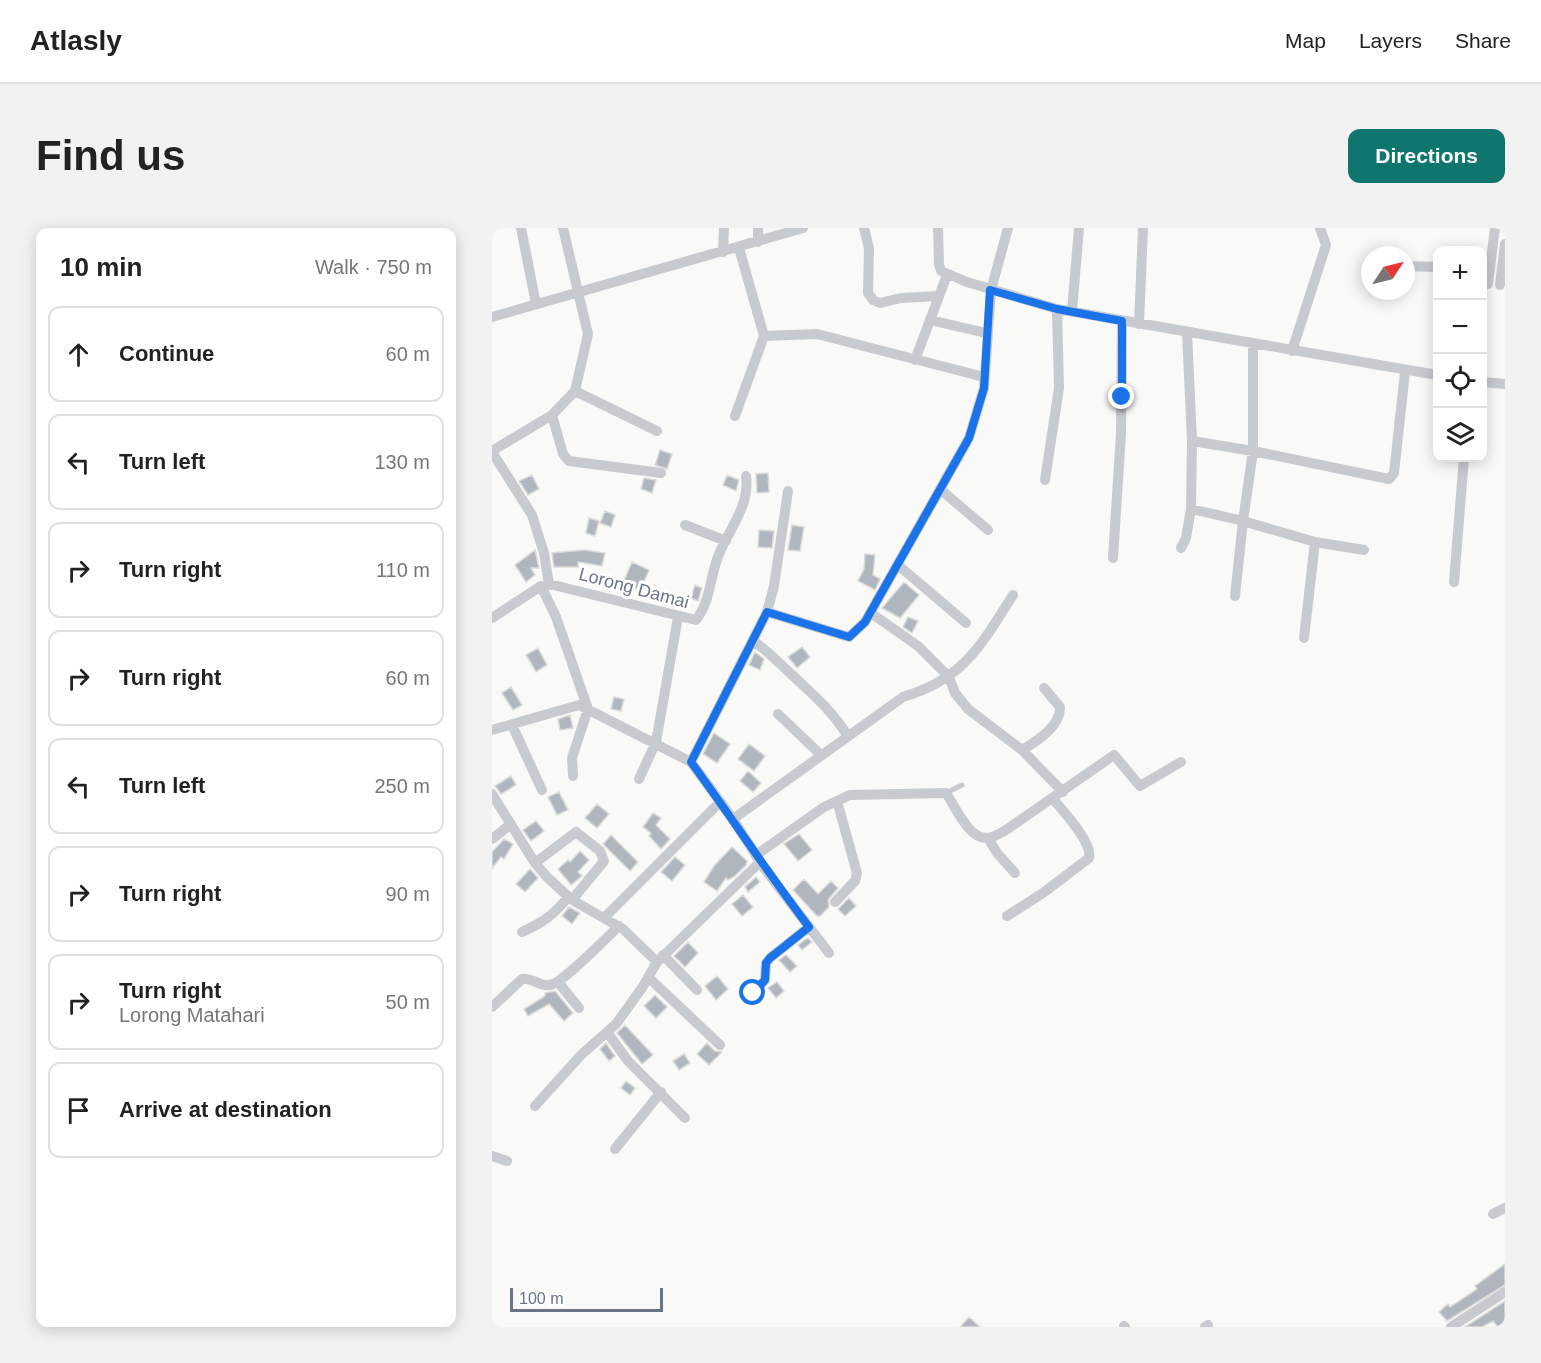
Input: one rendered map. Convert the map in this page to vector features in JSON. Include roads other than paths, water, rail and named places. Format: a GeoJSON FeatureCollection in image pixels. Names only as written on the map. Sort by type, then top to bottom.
{"type":"FeatureCollection","features":[{"type":"Feature","properties":{"kind":"street"},"geometry":{"type":"LineString","coordinates":[[521,228],[536,304]]}},
{"type":"Feature","properties":{"kind":"street"},"geometry":{"type":"LineString","coordinates":[[563,228],[588,334],[575,391],[552,415],[492,452],[532,515],[544,553],[545,585],[588,709],[572,758],[573,776]]}},
{"type":"Feature","properties":{"kind":"street"},"geometry":{"type":"LineString","coordinates":[[723,252],[724,228]]}},
{"type":"Feature","properties":{"kind":"street"},"geometry":{"type":"LineString","coordinates":[[758,228],[759,242]]}},
{"type":"Feature","properties":{"kind":"street"},"geometry":{"type":"LineString","coordinates":[[492,317],[803,228]]}},
{"type":"Feature","properties":{"kind":"street"},"geometry":{"type":"LineString","coordinates":[[864,228],[869,248],[868,293],[873,300],[880,303],[901,298],[939,296]]}},
{"type":"Feature","properties":{"kind":"street"},"geometry":{"type":"LineString","coordinates":[[938,228],[941,271],[990,290],[1057,309],[1405,372],[1433,375]]}},
{"type":"Feature","properties":{"kind":"street"},"geometry":{"type":"LineString","coordinates":[[767,612],[849,637],[858,632],[871,613],[969,438],[984,388],[990,290],[1008,228]]}},
{"type":"Feature","properties":{"kind":"street"},"geometry":{"type":"LineString","coordinates":[[1072,311],[1079,228]]}},
{"type":"Feature","properties":{"kind":"street"},"geometry":{"type":"LineString","coordinates":[[1139,324],[1143,228]]}},
{"type":"Feature","properties":{"kind":"street"},"geometry":{"type":"LineString","coordinates":[[1292,351],[1326,244],[1320,228]]}},
{"type":"Feature","properties":{"kind":"street"},"geometry":{"type":"LineString","coordinates":[[1487,264],[1495,228]]}},
{"type":"Feature","properties":{"kind":"street"},"geometry":{"type":"LineString","coordinates":[[1487,283],[1503,285],[1505,244]]}},
{"type":"Feature","properties":{"kind":"street"},"geometry":{"type":"LineString","coordinates":[[735,416],[764,336],[739,248]]}},
{"type":"Feature","properties":{"kind":"street"},"geometry":{"type":"LineString","coordinates":[[1415,267],[1433,267]]}},
{"type":"Feature","properties":{"kind":"street"},"geometry":{"type":"LineString","coordinates":[[915,360],[947,275]]}},
{"type":"Feature","properties":{"kind":"street"},"geometry":{"type":"LineString","coordinates":[[1045,480],[1059,388],[1057,309]]}},
{"type":"Feature","properties":{"kind":"street"},"geometry":{"type":"LineString","coordinates":[[930,320],[986,333]]}},
{"type":"Feature","properties":{"kind":"street"},"geometry":{"type":"LineString","coordinates":[[1113,558],[1121,433],[1122,321]]}},
{"type":"Feature","properties":{"kind":"street"},"geometry":{"type":"LineString","coordinates":[[1181,548],[1186,538],[1191,509],[1192,441],[1186,332]]}},
{"type":"Feature","properties":{"kind":"street"},"geometry":{"type":"LineString","coordinates":[[764,336],[817,334],[984,376]]}},
{"type":"Feature","properties":{"kind":"street"},"geometry":{"type":"LineString","coordinates":[[1234,597],[1253,451],[1253,343]]}},
{"type":"Feature","properties":{"kind":"street"},"geometry":{"type":"LineString","coordinates":[[1192,441],[1253,451],[1389,480],[1394,473],[1405,372]]}},
{"type":"Feature","properties":{"kind":"street"},"geometry":{"type":"LineString","coordinates":[[1487,382],[1505,384]]}},
{"type":"Feature","properties":{"kind":"street"},"geometry":{"type":"LineString","coordinates":[[575,391],[657,431]]}},
{"type":"Feature","properties":{"kind":"street"},"geometry":{"type":"LineString","coordinates":[[552,415],[563,454],[569,461],[661,473]]}},
{"type":"Feature","properties":{"kind":"street"},"geometry":{"type":"LineString","coordinates":[[1454,582],[1464,462]]}},
{"type":"Feature","properties":{"kind":"street","name":"Lorong Damai"},"geometry":{"type":"LineString","coordinates":[[545,585],[694,620],[705,604],[718,555],[743,506],[747,486],[746,476]]}},
{"type":"Feature","properties":{"kind":"street"},"geometry":{"type":"LineString","coordinates":[[940,489],[988,530]]}},
{"type":"Feature","properties":{"kind":"street"},"geometry":{"type":"LineString","coordinates":[[691,762],[767,612],[774,586],[788,491]]}},
{"type":"Feature","properties":{"kind":"street"},"geometry":{"type":"LineString","coordinates":[[1191,509],[1315,542],[1364,550]]}},
{"type":"Feature","properties":{"kind":"street"},"geometry":{"type":"LineString","coordinates":[[686,525],[726,542]]}},
{"type":"Feature","properties":{"kind":"street"},"geometry":{"type":"LineString","coordinates":[[1304,638],[1315,542]]}},
{"type":"Feature","properties":{"kind":"street"},"geometry":{"type":"LineString","coordinates":[[898,565],[966,623]]}},
{"type":"Feature","properties":{"kind":"street"},"geometry":{"type":"LineString","coordinates":[[492,618],[545,585]]}},
{"type":"Feature","properties":{"kind":"street"},"geometry":{"type":"LineString","coordinates":[[733,819],[903,697],[930,689],[949,677],[977,651],[1013,595]]}},
{"type":"Feature","properties":{"kind":"street"},"geometry":{"type":"LineString","coordinates":[[871,613],[918,646],[949,677],[955,693],[968,710],[1022,750],[1058,795],[1086,843],[1090,853],[1089,858],[1043,894],[1007,916]]}},
{"type":"Feature","properties":{"kind":"street"},"geometry":{"type":"LineString","coordinates":[[639,779],[656,742],[678,617]]}},
{"type":"Feature","properties":{"kind":"street"},"geometry":{"type":"LineString","coordinates":[[753,641],[765,648],[814,693],[833,712],[847,735]]}},
{"type":"Feature","properties":{"kind":"street"},"geometry":{"type":"LineString","coordinates":[[1022,750],[1034,743],[1059,716],[1059,707],[1055,699],[1044,688]]}},
{"type":"Feature","properties":{"kind":"street"},"geometry":{"type":"LineString","coordinates":[[492,730],[579,705],[656,742],[691,762],[733,819],[758,859],[829,953]]}},
{"type":"Feature","properties":{"kind":"street"},"geometry":{"type":"LineString","coordinates":[[778,714],[821,754]]}},
{"type":"Feature","properties":{"kind":"street"},"geometry":{"type":"LineString","coordinates":[[512,725],[542,790]]}},
{"type":"Feature","properties":{"kind":"street"},"geometry":{"type":"LineString","coordinates":[[535,1106],[581,1055],[616,1024],[660,959],[758,859],[824,807],[850,795],[946,793],[968,827],[979,837],[988,838],[1006,830],[1114,755],[1140,786],[1181,762]]}},
{"type":"Feature","properties":{"kind":"street"},"geometry":{"type":"LineString","coordinates":[[492,794],[535,863],[570,898],[619,926],[697,990]]}},
{"type":"Feature","properties":{"kind":"street"},"geometry":{"type":"LineString","coordinates":[[835,902],[855,881],[857,873],[837,801]]}},
{"type":"Feature","properties":{"kind":"street"},"geometry":{"type":"LineString","coordinates":[[604,918],[720,802]]}},
{"type":"Feature","properties":{"kind":"street"},"geometry":{"type":"LineString","coordinates":[[492,839],[511,824]]}},
{"type":"Feature","properties":{"kind":"street"},"geometry":{"type":"LineString","coordinates":[[522,932],[544,922],[556,913],[604,861],[600,852],[576,832],[535,863]]}},
{"type":"Feature","properties":{"kind":"street"},"geometry":{"type":"LineString","coordinates":[[988,838],[997,853],[1015,873]]}},
{"type":"Feature","properties":{"kind":"street"},"geometry":{"type":"LineString","coordinates":[[492,1007],[522,979],[527,978],[542,985],[558,982],[619,926]]}},
{"type":"Feature","properties":{"kind":"street"},"geometry":{"type":"LineString","coordinates":[[753,993],[765,980],[766,963],[770,958],[809,927]]}},
{"type":"Feature","properties":{"kind":"street"},"geometry":{"type":"LineString","coordinates":[[648,976],[720,1045]]}},
{"type":"Feature","properties":{"kind":"street"},"geometry":{"type":"LineString","coordinates":[[558,982],[579,1008]]}},
{"type":"Feature","properties":{"kind":"street"},"geometry":{"type":"LineString","coordinates":[[607,1032],[628,1061],[685,1118]]}},
{"type":"Feature","properties":{"kind":"street"},"geometry":{"type":"LineString","coordinates":[[615,1149],[661,1092]]}},
{"type":"Feature","properties":{"kind":"street"},"geometry":{"type":"LineString","coordinates":[[492,1156],[507,1161]]}},
{"type":"Feature","properties":{"kind":"street"},"geometry":{"type":"LineString","coordinates":[[1493,1214],[1505,1209]]}},
{"type":"Feature","properties":{"kind":"street"},"geometry":{"type":"LineString","coordinates":[[1451,1327],[1505,1292]]}},
{"type":"Feature","properties":{"kind":"lane"},"geometry":{"type":"LineString","coordinates":[[946,793],[962,785]]}}]}
